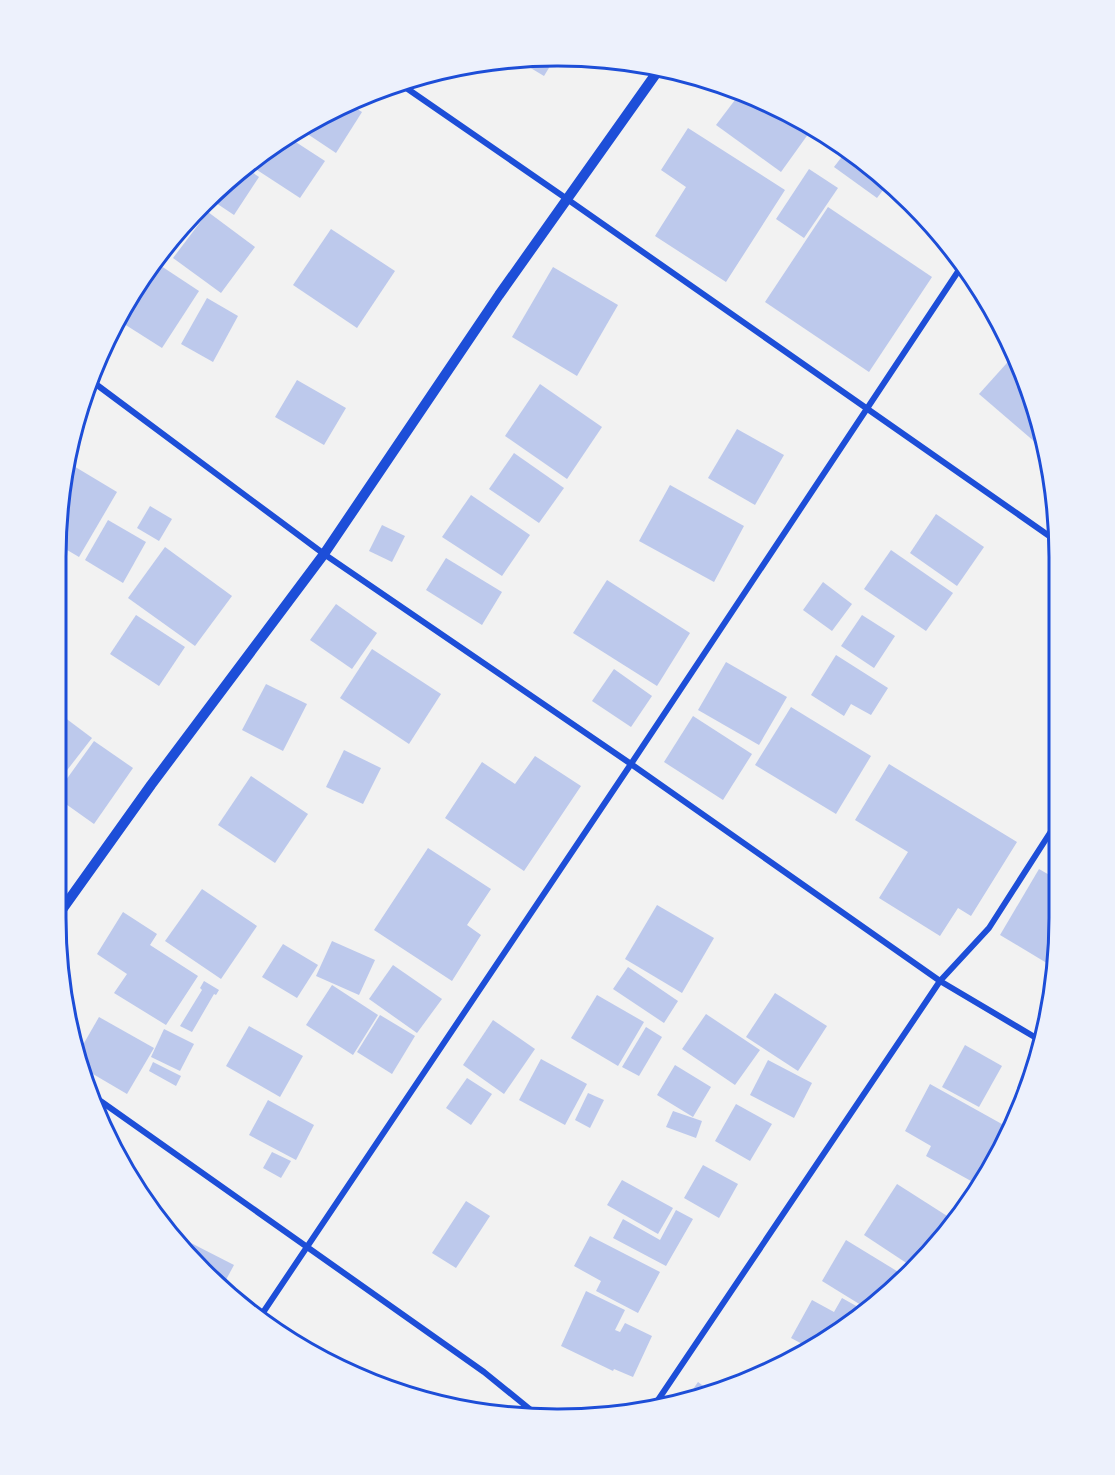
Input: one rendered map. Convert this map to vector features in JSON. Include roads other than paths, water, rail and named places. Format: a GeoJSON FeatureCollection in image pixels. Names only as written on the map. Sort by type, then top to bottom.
{"type":"FeatureCollection","features":[{"type":"Feature","properties":{"kind":"street"},"geometry":{"type":"LineString","coordinates":[[66,904],[151,785],[324,554],[499,295],[655,75]]}},
{"type":"Feature","properties":{"kind":"street"},"geometry":{"type":"LineString","coordinates":[[408,89],[1048,535]]}},
{"type":"Feature","properties":{"kind":"street"},"geometry":{"type":"LineString","coordinates":[[264,1311],[957,272]]}},
{"type":"Feature","properties":{"kind":"street"},"geometry":{"type":"LineString","coordinates":[[97,385],[324,554],[631,764],[940,981],[1034,1037]]}},
{"type":"Feature","properties":{"kind":"street"},"geometry":{"type":"LineString","coordinates":[[659,1398],[940,981],[988,928],[1049,836]]}},
{"type":"Feature","properties":{"kind":"street"},"geometry":{"type":"LineString","coordinates":[[102,1102],[484,1372],[529,1408]]}}]}
